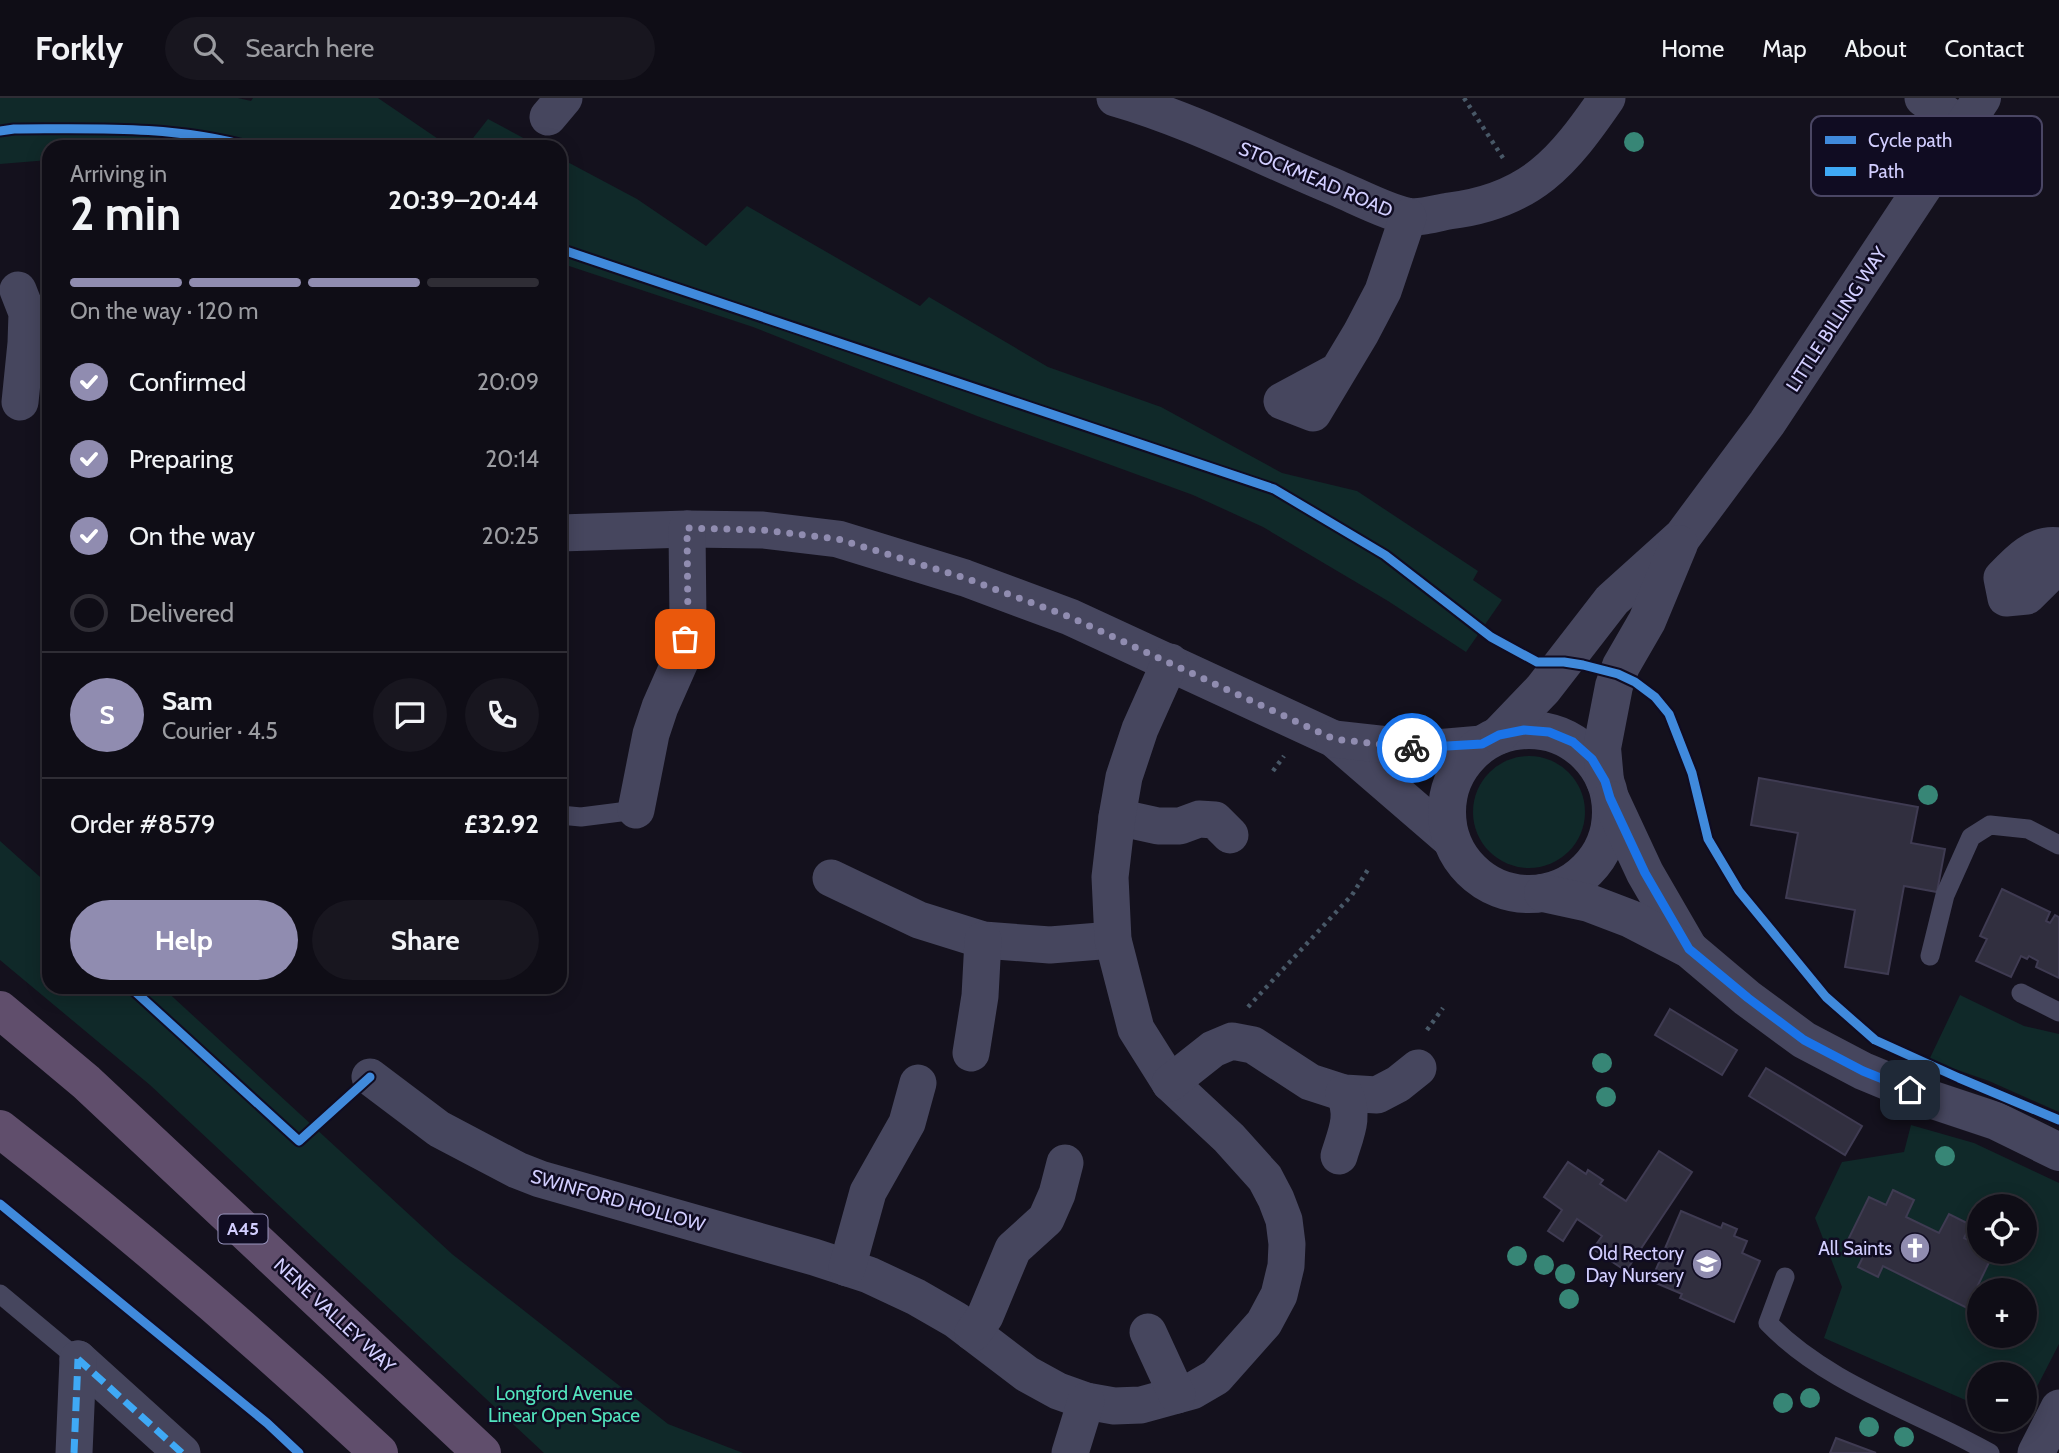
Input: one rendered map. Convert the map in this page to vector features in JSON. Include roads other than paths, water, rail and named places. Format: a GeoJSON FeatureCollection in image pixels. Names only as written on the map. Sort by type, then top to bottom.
{"type":"FeatureCollection","features":[{"type":"Feature","properties":{"kind":"highway","name":"NENE VALLEY WAY"},"geometry":{"type":"LineString","coordinates":[[0,1010],[96,1091],[482,1453]]}},
{"type":"Feature","properties":{"kind":"highway"},"geometry":{"type":"LineString","coordinates":[[0,1129],[84,1194],[308,1387],[379,1453]]}},
{"type":"Feature","properties":{"kind":"street","name":"STOCKMEAD ROAD"},"geometry":{"type":"LineString","coordinates":[[1115,98],[1158,110],[1274,162],[1408,217],[1462,210],[1493,202],[1522,189],[1551,170],[1577,142],[1607,98]]}},
{"type":"Feature","properties":{"kind":"street"},"geometry":{"type":"LineString","coordinates":[[1923,98],[1973,112]]}},
{"type":"Feature","properties":{"kind":"street","name":"LITTLE BILLING WAY"},"geometry":{"type":"LineString","coordinates":[[1683,536],[1647,621],[1621,666],[1614,686],[1602,748],[1611,824],[1603,848],[1588,869],[1568,885],[1543,893],[1521,894],[1498,888],[1478,877],[1462,860],[1451,840],[1446,814],[1451,787],[1463,762],[1543,689],[1612,600],[1683,536],[1767,424],[1918,196]]}},
{"type":"Feature","properties":{"kind":"street"},"geometry":{"type":"LineString","coordinates":[[1336,373],[1362,333],[1383,291],[1408,217]]}},
{"type":"Feature","properties":{"kind":"street"},"geometry":{"type":"LineString","coordinates":[[18,290],[27,313],[23,402]]}},
{"type":"Feature","properties":{"kind":"street"},"geometry":{"type":"LineString","coordinates":[[636,810],[651,734],[660,706],[683,655],[688,623],[687,528]]}},
{"type":"Feature","properties":{"kind":"street"},"geometry":{"type":"LineString","coordinates":[[567,533],[687,528],[763,530],[838,539],[965,578],[1047,608],[1334,739],[1451,840]]}},
{"type":"Feature","properties":{"kind":"street","name":"SWINFORD HOLLOW"},"geometry":{"type":"LineString","coordinates":[[370,1077],[439,1129],[517,1170],[847,1268],[916,1297],[956,1320],[1027,1374],[1058,1391],[1086,1401],[1114,1406],[1141,1405],[1192,1391],[1216,1377],[1264,1323],[1279,1295],[1286,1266],[1287,1244],[1284,1220],[1265,1178],[1229,1138],[1170,1083],[1136,1029],[1113,940],[1111,877],[1116,817],[1124,777],[1140,729],[1170,662]]}},
{"type":"Feature","properties":{"kind":"street"},"geometry":{"type":"LineString","coordinates":[[1334,739],[1424,749],[1491,739],[1524,730],[1549,732],[1573,742],[1592,759],[1645,873],[1689,949]]}},
{"type":"Feature","properties":{"kind":"street"},"geometry":{"type":"LineString","coordinates":[[1116,817],[1158,827],[1180,826],[1199,819],[1215,820],[1230,835]]}},
{"type":"Feature","properties":{"kind":"street"},"geometry":{"type":"LineString","coordinates":[[831,878],[919,920],[983,940],[1050,945],[1113,940]]}},
{"type":"Feature","properties":{"kind":"street"},"geometry":{"type":"LineString","coordinates":[[1543,893],[1570,898],[1614,912],[1689,949],[1748,998],[1816,1046],[1863,1071],[1933,1100],[1996,1121],[2059,1152]]}},
{"type":"Feature","properties":{"kind":"street"},"geometry":{"type":"LineString","coordinates":[[971,1053],[980,996],[983,940]]}},
{"type":"Feature","properties":{"kind":"street"},"geometry":{"type":"LineString","coordinates":[[1170,1083],[1213,1049],[1231,1041],[1254,1045],[1310,1082],[1344,1093],[1377,1095],[1398,1084],[1418,1068]]}},
{"type":"Feature","properties":{"kind":"street"},"geometry":{"type":"LineString","coordinates":[[847,1268],[868,1192],[907,1123],[918,1083]]}},
{"type":"Feature","properties":{"kind":"street"},"geometry":{"type":"LineString","coordinates":[[1339,1156],[1349,1125],[1351,1107],[1344,1093]]}},
{"type":"Feature","properties":{"kind":"street"},"geometry":{"type":"LineString","coordinates":[[974,1333],[985,1315],[1013,1249],[1046,1219],[1057,1194],[1065,1163]]}},
{"type":"Feature","properties":{"kind":"street"},"geometry":{"type":"LineString","coordinates":[[1148,1332],[1177,1395]]}},
{"type":"Feature","properties":{"kind":"street"},"geometry":{"type":"LineString","coordinates":[[74,1453],[78,1359]]}},
{"type":"Feature","properties":{"kind":"street"},"geometry":{"type":"LineString","coordinates":[[78,1359],[182,1453]]}},
{"type":"Feature","properties":{"kind":"street"},"geometry":{"type":"LineString","coordinates":[[1070,1453],[1086,1401]]}},
{"type":"Feature","properties":{"kind":"street"},"geometry":{"type":"LineString","coordinates":[[2036,1453],[2059,1408]]}},
{"type":"Feature","properties":{"kind":"lane"},"geometry":{"type":"LineString","coordinates":[[567,816],[581,817],[636,810]]}},
{"type":"Feature","properties":{"kind":"lane"},"geometry":{"type":"LineString","coordinates":[[1930,956],[1945,895],[1971,837],[1990,825],[2028,829],[2059,845]]}},
{"type":"Feature","properties":{"kind":"lane"},"geometry":{"type":"LineString","coordinates":[[2021,993],[2059,1012]]}},
{"type":"Feature","properties":{"kind":"lane"},"geometry":{"type":"LineString","coordinates":[[1785,1278],[1768,1323],[1789,1345],[1818,1366],[1990,1453]]}},
{"type":"Feature","properties":{"kind":"lane"},"geometry":{"type":"LineString","coordinates":[[0,1294],[78,1359]]}},
{"type":"Feature","properties":{"kind":"place","name":"All Saints"},"geometry":{"type":"Point","coordinates":[1915,1248]}},
{"type":"Feature","properties":{"kind":"place","name":"Old Rectory Day Nursery"},"geometry":{"type":"Point","coordinates":[1707,1264]}},
{"type":"Feature","properties":{"kind":"park label","name":"Longford Avenue Linear Open Space"},"geometry":{"type":"Point","coordinates":[564,1404]}}]}
